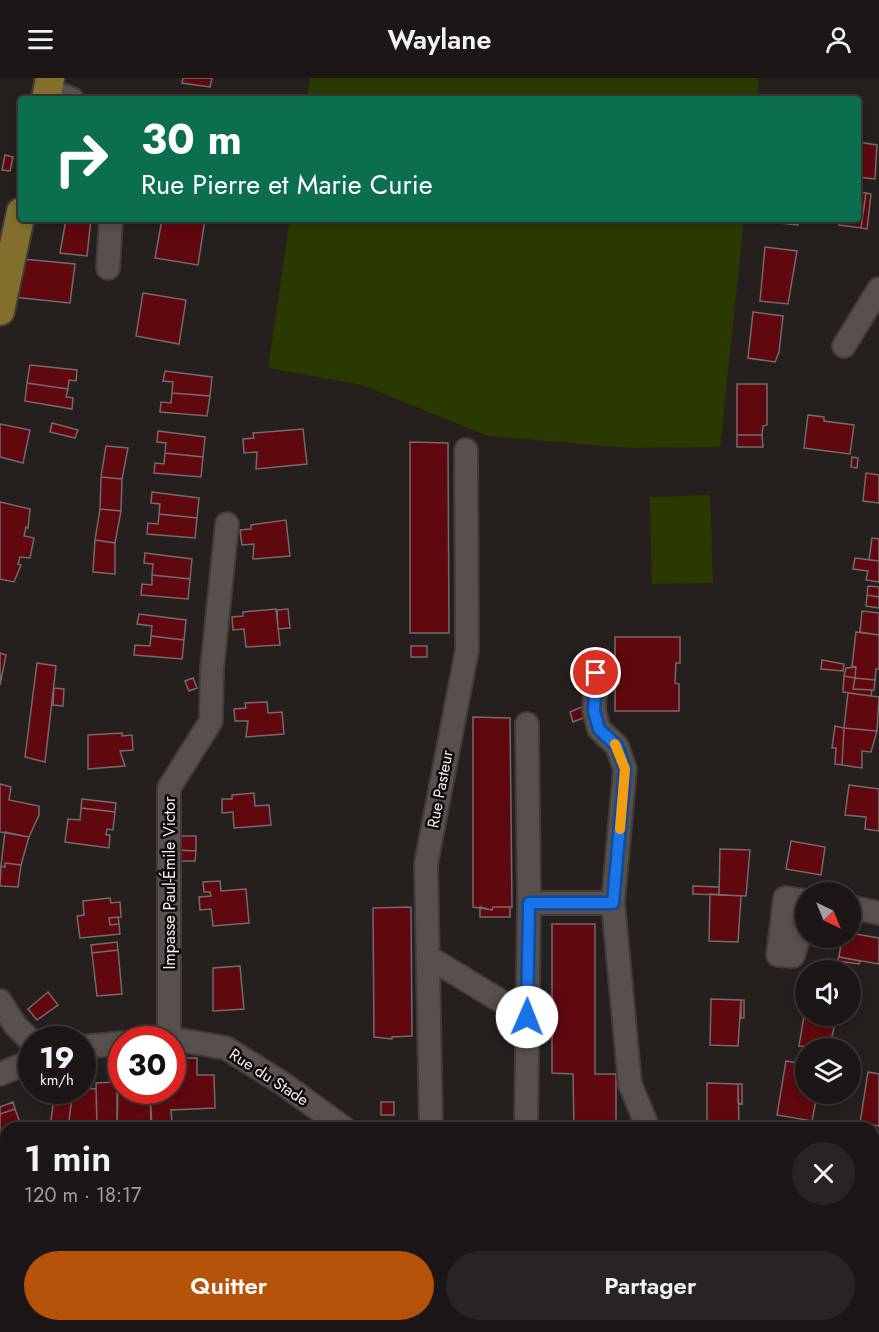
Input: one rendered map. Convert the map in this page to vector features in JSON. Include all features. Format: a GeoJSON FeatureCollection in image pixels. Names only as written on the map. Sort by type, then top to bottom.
{"type":"FeatureCollection","features":[{"type":"Feature","properties":{"kind":"main road"},"geometry":{"type":"LineString","coordinates":[[1,304],[13,226]]}},
{"type":"Feature","properties":{"kind":"street"},"geometry":{"type":"LineString","coordinates":[[108,268],[111,222]]}},
{"type":"Feature","properties":{"kind":"street"},"geometry":{"type":"LineString","coordinates":[[844,346],[879,288]]}},
{"type":"Feature","properties":{"kind":"street","name":"Rue Pasteur"},"geometry":{"type":"LineString","coordinates":[[431,1122],[430,958],[426,864],[467,650],[466,450]]}},
{"type":"Feature","properties":{"kind":"street","name":"Impasse Paul-Émile Victor"},"geometry":{"type":"LineString","coordinates":[[160,1026],[169,788],[211,721],[212,669],[227,524]]}},
{"type":"Feature","properties":{"kind":"street"},"geometry":{"type":"LineString","coordinates":[[596,673],[594,711],[599,729],[617,746],[625,769],[613,903],[630,1084],[646,1122]]}},
{"type":"Feature","properties":{"kind":"street"},"geometry":{"type":"LineString","coordinates":[[526,1122],[529,903],[527,724]]}},
{"type":"Feature","properties":{"kind":"street"},"geometry":{"type":"LineString","coordinates":[[795,899],[785,898],[778,955],[793,956],[795,948]]}},
{"type":"Feature","properties":{"kind":"street"},"geometry":{"type":"LineString","coordinates":[[529,903],[613,903]]}},
{"type":"Feature","properties":{"kind":"street"},"geometry":{"type":"LineString","coordinates":[[861,909],[879,913]]}},
{"type":"Feature","properties":{"kind":"street"},"geometry":{"type":"LineString","coordinates":[[430,958],[527,1017]]}},
{"type":"Feature","properties":{"kind":"street"},"geometry":{"type":"LineString","coordinates":[[0,1001],[18,1028]]}},
{"type":"Feature","properties":{"kind":"street","name":"Rue du Stade"},"geometry":{"type":"LineString","coordinates":[[186,1043],[226,1048],[282,1083],[336,1122]]}},
{"type":"Feature","properties":{"kind":"street"},"geometry":{"type":"LineString","coordinates":[[0,1074],[18,1067]]}},
{"type":"Feature","properties":{"kind":"green space"},"geometry":{"type":"Polygon","coordinates":[[[310,78],[759,78],[757,96],[307,96],[310,78]]]}},
{"type":"Feature","properties":{"kind":"green space"},"geometry":{"type":"Polygon","coordinates":[[[290,222],[744,222],[720,447],[630,448],[488,436],[362,385],[268,368],[290,222]]]}},
{"type":"Feature","properties":{"kind":"green space"},"geometry":{"type":"Polygon","coordinates":[[[710,495],[713,583],[652,584],[650,497],[710,495]]]}},
{"type":"Feature","properties":{"kind":"building"},"geometry":{"type":"Polygon","coordinates":[[[183,78],[212,78],[210,87],[182,83],[183,78]]]}},
{"type":"Feature","properties":{"kind":"building"},"geometry":{"type":"Polygon","coordinates":[[[861,142],[877,145],[875,179],[861,177],[861,142]]]}},
{"type":"Feature","properties":{"kind":"building"},"geometry":{"type":"Polygon","coordinates":[[[5,155],[13,157],[10,171],[2,170],[5,155]]]}},
{"type":"Feature","properties":{"kind":"building"},"geometry":{"type":"Polygon","coordinates":[[[861,192],[866,193],[861,228],[839,225],[840,222],[861,222],[861,192]]]}},
{"type":"Feature","properties":{"kind":"building"},"geometry":{"type":"Polygon","coordinates":[[[866,193],[871,194],[867,229],[861,228],[866,193]]]}},
{"type":"Feature","properties":{"kind":"building"},"geometry":{"type":"Polygon","coordinates":[[[65,222],[91,222],[87,256],[60,253],[65,222]]]}},
{"type":"Feature","properties":{"kind":"building"},"geometry":{"type":"Polygon","coordinates":[[[161,222],[205,222],[198,265],[155,258],[161,222]]]}},
{"type":"Feature","properties":{"kind":"building"},"geometry":{"type":"Polygon","coordinates":[[[770,222],[798,222],[798,225],[770,222]]]}},
{"type":"Feature","properties":{"kind":"building"},"geometry":{"type":"Polygon","coordinates":[[[765,247],[797,251],[788,304],[760,301],[765,247]]]}},
{"type":"Feature","properties":{"kind":"building"},"geometry":{"type":"Polygon","coordinates":[[[23,259],[75,264],[70,303],[13,297],[23,259]]]}},
{"type":"Feature","properties":{"kind":"building"},"geometry":{"type":"Polygon","coordinates":[[[143,293],[186,300],[179,344],[136,336],[143,293]]]}},
{"type":"Feature","properties":{"kind":"building"},"geometry":{"type":"Polygon","coordinates":[[[753,312],[783,316],[779,352],[775,362],[748,358],[753,312]]]}},
{"type":"Feature","properties":{"kind":"building"},"geometry":{"type":"Polygon","coordinates":[[[30,365],[77,370],[76,381],[69,380],[68,389],[27,383],[30,365]]]}},
{"type":"Feature","properties":{"kind":"building"},"geometry":{"type":"Polygon","coordinates":[[[165,371],[212,377],[210,396],[172,393],[173,382],[163,381],[165,371]]]}},
{"type":"Feature","properties":{"kind":"building"},"geometry":{"type":"Polygon","coordinates":[[[27,383],[68,389],[66,397],[73,398],[72,409],[25,401],[27,383]]]}},
{"type":"Feature","properties":{"kind":"building"},"geometry":{"type":"Polygon","coordinates":[[[737,384],[767,384],[767,425],[763,426],[762,435],[737,435],[737,384]]]}},
{"type":"Feature","properties":{"kind":"building"},"geometry":{"type":"Polygon","coordinates":[[[172,393],[210,396],[207,416],[160,412],[161,402],[171,403],[172,393]]]}},
{"type":"Feature","properties":{"kind":"building"},"geometry":{"type":"Polygon","coordinates":[[[808,415],[824,417],[824,421],[854,425],[850,454],[804,448],[808,415]]]}},
{"type":"Feature","properties":{"kind":"building"},"geometry":{"type":"Polygon","coordinates":[[[52,423],[78,430],[75,438],[50,432],[52,423]]]}},
{"type":"Feature","properties":{"kind":"building"},"geometry":{"type":"Polygon","coordinates":[[[0,424],[30,430],[23,463],[0,457],[0,424]]]}},
{"type":"Feature","properties":{"kind":"building"},"geometry":{"type":"Polygon","coordinates":[[[303,429],[307,464],[256,469],[257,452],[244,453],[243,439],[254,438],[253,433],[303,429]]]}},
{"type":"Feature","properties":{"kind":"building"},"geometry":{"type":"Polygon","coordinates":[[[158,431],[205,437],[203,457],[165,453],[166,443],[157,442],[158,431]]]}},
{"type":"Feature","properties":{"kind":"building"},"geometry":{"type":"Polygon","coordinates":[[[737,435],[762,435],[763,447],[737,447],[737,435]]]}},
{"type":"Feature","properties":{"kind":"building"},"geometry":{"type":"Polygon","coordinates":[[[410,442],[448,443],[449,633],[410,633],[410,442]]]}},
{"type":"Feature","properties":{"kind":"building"},"geometry":{"type":"Polygon","coordinates":[[[106,446],[128,448],[122,479],[101,477],[106,446]]]}},
{"type":"Feature","properties":{"kind":"building"},"geometry":{"type":"Polygon","coordinates":[[[165,453],[203,457],[201,477],[154,473],[155,463],[164,464],[165,453]]]}},
{"type":"Feature","properties":{"kind":"building"},"geometry":{"type":"Polygon","coordinates":[[[852,457],[858,458],[857,468],[851,467],[852,457]]]}},
{"type":"Feature","properties":{"kind":"building"},"geometry":{"type":"Polygon","coordinates":[[[866,473],[879,475],[879,503],[863,501],[866,473]]]}},
{"type":"Feature","properties":{"kind":"building"},"geometry":{"type":"Polygon","coordinates":[[[101,477],[122,479],[121,511],[100,509],[101,477]]]}},
{"type":"Feature","properties":{"kind":"building"},"geometry":{"type":"Polygon","coordinates":[[[152,492],[199,498],[197,518],[159,514],[160,504],[151,503],[152,492]]]}},
{"type":"Feature","properties":{"kind":"building"},"geometry":{"type":"Polygon","coordinates":[[[0,502],[30,509],[28,528],[26,527],[24,536],[34,538],[30,558],[20,557],[18,564],[21,565],[14,582],[0,579],[0,502]]]}},
{"type":"Feature","properties":{"kind":"building"},"geometry":{"type":"Polygon","coordinates":[[[100,509],[121,511],[115,543],[95,540],[100,509]]]}},
{"type":"Feature","properties":{"kind":"building"},"geometry":{"type":"Polygon","coordinates":[[[159,514],[197,518],[195,538],[147,534],[148,523],[158,524],[159,514]]]}},
{"type":"Feature","properties":{"kind":"building"},"geometry":{"type":"Polygon","coordinates":[[[286,520],[290,556],[253,559],[254,544],[242,545],[240,530],[251,529],[251,525],[286,520]]]}},
{"type":"Feature","properties":{"kind":"building"},"geometry":{"type":"Polygon","coordinates":[[[872,538],[879,539],[879,561],[869,560],[872,538]]]}},
{"type":"Feature","properties":{"kind":"building"},"geometry":{"type":"Polygon","coordinates":[[[95,540],[115,543],[115,574],[93,572],[95,540]]]}},
{"type":"Feature","properties":{"kind":"building"},"geometry":{"type":"Polygon","coordinates":[[[145,553],[192,559],[190,579],[152,575],[153,564],[144,563],[145,553]]]}},
{"type":"Feature","properties":{"kind":"building"},"geometry":{"type":"Polygon","coordinates":[[[855,558],[879,561],[879,582],[866,580],[868,571],[853,569],[855,558]]]}},
{"type":"Feature","properties":{"kind":"building"},"geometry":{"type":"Polygon","coordinates":[[[152,575],[190,579],[188,599],[141,595],[142,584],[152,585],[152,575]]]}},
{"type":"Feature","properties":{"kind":"building"},"geometry":{"type":"Polygon","coordinates":[[[868,586],[879,587],[879,597],[867,595],[868,586]]]}},
{"type":"Feature","properties":{"kind":"building"},"geometry":{"type":"Polygon","coordinates":[[[867,595],[879,597],[879,608],[866,606],[867,595]]]}},
{"type":"Feature","properties":{"kind":"building"},"geometry":{"type":"Polygon","coordinates":[[[276,609],[280,645],[246,647],[244,629],[233,630],[232,617],[243,616],[243,612],[276,609]]]}},
{"type":"Feature","properties":{"kind":"building"},"geometry":{"type":"Polygon","coordinates":[[[288,609],[290,628],[278,629],[277,610],[288,609]]]}},
{"type":"Feature","properties":{"kind":"building"},"geometry":{"type":"Polygon","coordinates":[[[862,611],[879,613],[879,635],[860,632],[862,611]]]}},
{"type":"Feature","properties":{"kind":"building"},"geometry":{"type":"Polygon","coordinates":[[[139,614],[186,620],[184,640],[151,636],[152,626],[137,624],[139,614]]]}},
{"type":"Feature","properties":{"kind":"building"},"geometry":{"type":"Polygon","coordinates":[[[856,632],[879,635],[879,669],[876,669],[875,680],[855,678],[856,667],[852,666],[856,632]]]}},
{"type":"Feature","properties":{"kind":"building"},"geometry":{"type":"Polygon","coordinates":[[[151,636],[184,640],[182,659],[134,655],[135,645],[150,646],[151,636]]]}},
{"type":"Feature","properties":{"kind":"building"},"geometry":{"type":"Polygon","coordinates":[[[615,637],[680,637],[680,663],[676,663],[675,683],[679,684],[679,711],[615,711],[615,684],[619,684],[619,663],[615,663],[615,637]]]}},
{"type":"Feature","properties":{"kind":"building"},"geometry":{"type":"Polygon","coordinates":[[[411,646],[427,646],[427,657],[411,657],[411,646]]]}},
{"type":"Feature","properties":{"kind":"building"},"geometry":{"type":"Polygon","coordinates":[[[0,653],[6,655],[0,685],[0,653]]]}},
{"type":"Feature","properties":{"kind":"building"},"geometry":{"type":"Polygon","coordinates":[[[822,660],[844,664],[843,671],[821,669],[822,660]]]}},
{"type":"Feature","properties":{"kind":"building"},"geometry":{"type":"Polygon","coordinates":[[[37,663],[56,666],[45,762],[25,757],[37,663]]]}},
{"type":"Feature","properties":{"kind":"building"},"geometry":{"type":"Polygon","coordinates":[[[856,667],[855,678],[844,676],[846,668],[856,667]]]}},
{"type":"Feature","properties":{"kind":"building"},"geometry":{"type":"Polygon","coordinates":[[[844,676],[855,678],[853,689],[872,690],[871,696],[843,692],[844,676]]]}},
{"type":"Feature","properties":{"kind":"building"},"geometry":{"type":"Polygon","coordinates":[[[193,678],[197,688],[189,691],[185,681],[193,678]]]}},
{"type":"Feature","properties":{"kind":"building"},"geometry":{"type":"Polygon","coordinates":[[[855,678],[875,680],[874,690],[853,689],[855,678]]]}},
{"type":"Feature","properties":{"kind":"building"},"geometry":{"type":"Polygon","coordinates":[[[54,688],[64,689],[63,706],[53,705],[54,688]]]}},
{"type":"Feature","properties":{"kind":"building"},"geometry":{"type":"Polygon","coordinates":[[[848,693],[879,697],[877,731],[844,728],[848,693]]]}},
{"type":"Feature","properties":{"kind":"building"},"geometry":{"type":"Polygon","coordinates":[[[267,702],[268,713],[282,712],[284,734],[246,737],[248,721],[235,721],[234,709],[246,708],[245,703],[267,702]]]}},
{"type":"Feature","properties":{"kind":"building"},"geometry":{"type":"Polygon","coordinates":[[[584,706],[588,716],[573,722],[570,712],[584,706]]]}},
{"type":"Feature","properties":{"kind":"building"},"geometry":{"type":"Polygon","coordinates":[[[473,717],[510,718],[512,907],[493,907],[492,910],[473,907],[473,717]]]}},
{"type":"Feature","properties":{"kind":"building"},"geometry":{"type":"Polygon","coordinates":[[[835,726],[844,728],[842,765],[835,764],[836,748],[832,748],[835,726]]]}},
{"type":"Feature","properties":{"kind":"building"},"geometry":{"type":"Polygon","coordinates":[[[844,728],[877,731],[871,752],[862,751],[862,768],[842,765],[844,728]]]}},
{"type":"Feature","properties":{"kind":"building"},"geometry":{"type":"Polygon","coordinates":[[[122,733],[122,736],[132,735],[133,750],[120,751],[125,766],[88,769],[88,735],[122,733]]]}},
{"type":"Feature","properties":{"kind":"building"},"geometry":{"type":"Polygon","coordinates":[[[0,784],[11,787],[9,800],[39,806],[39,815],[29,837],[0,832],[0,784]]]}},
{"type":"Feature","properties":{"kind":"building"},"geometry":{"type":"Polygon","coordinates":[[[849,785],[879,789],[879,831],[865,829],[866,817],[845,815],[849,785]]]}},
{"type":"Feature","properties":{"kind":"building"},"geometry":{"type":"Polygon","coordinates":[[[254,793],[255,806],[269,805],[271,825],[234,828],[233,812],[222,813],[222,799],[232,799],[232,795],[254,793]]]}},
{"type":"Feature","properties":{"kind":"building"},"geometry":{"type":"Polygon","coordinates":[[[82,799],[116,803],[115,812],[81,808],[82,799]]]}},
{"type":"Feature","properties":{"kind":"building"},"geometry":{"type":"Polygon","coordinates":[[[81,808],[115,812],[113,830],[107,829],[106,835],[110,835],[109,848],[65,842],[68,819],[80,820],[81,808]]]}},
{"type":"Feature","properties":{"kind":"building"},"geometry":{"type":"Polygon","coordinates":[[[5,832],[29,837],[21,865],[5,863],[5,867],[1,866],[5,832]]]}},
{"type":"Feature","properties":{"kind":"building"},"geometry":{"type":"Polygon","coordinates":[[[179,836],[196,836],[196,851],[178,850],[179,836]]]}},
{"type":"Feature","properties":{"kind":"building"},"geometry":{"type":"Polygon","coordinates":[[[791,841],[825,847],[821,875],[786,869],[791,841]]]}},
{"type":"Feature","properties":{"kind":"building"},"geometry":{"type":"Polygon","coordinates":[[[720,849],[750,850],[746,896],[719,895],[720,849]]]}},
{"type":"Feature","properties":{"kind":"building"},"geometry":{"type":"Polygon","coordinates":[[[178,850],[196,851],[195,861],[178,861],[178,850]]]}},
{"type":"Feature","properties":{"kind":"building"},"geometry":{"type":"Polygon","coordinates":[[[5,863],[21,865],[18,887],[0,886],[1,866],[5,867],[5,863]]]}},
{"type":"Feature","properties":{"kind":"building"},"geometry":{"type":"Polygon","coordinates":[[[220,881],[221,891],[246,889],[249,923],[213,926],[211,909],[200,910],[199,897],[211,896],[210,892],[204,892],[203,882],[220,881]]]}},
{"type":"Feature","properties":{"kind":"building"},"geometry":{"type":"Polygon","coordinates":[[[693,886],[719,887],[719,895],[693,894],[693,886]]]}},
{"type":"Feature","properties":{"kind":"building"},"geometry":{"type":"Polygon","coordinates":[[[710,894],[741,896],[738,942],[709,941],[710,894]]]}},
{"type":"Feature","properties":{"kind":"building"},"geometry":{"type":"Polygon","coordinates":[[[110,898],[111,903],[120,902],[121,917],[109,918],[110,925],[119,924],[120,934],[80,938],[77,916],[84,915],[83,901],[110,898]]]}},
{"type":"Feature","properties":{"kind":"building"},"geometry":{"type":"Polygon","coordinates":[[[411,907],[412,1036],[392,1037],[392,1039],[374,1037],[373,908],[411,907]]]}},
{"type":"Feature","properties":{"kind":"building"},"geometry":{"type":"Polygon","coordinates":[[[480,907],[492,910],[493,907],[510,907],[510,917],[480,917],[480,907]]]}},
{"type":"Feature","properties":{"kind":"building"},"geometry":{"type":"Polygon","coordinates":[[[118,917],[119,924],[110,925],[109,918],[118,917]]]}},
{"type":"Feature","properties":{"kind":"building"},"geometry":{"type":"Polygon","coordinates":[[[552,924],[595,924],[595,1074],[616,1074],[616,1122],[574,1122],[573,1074],[552,1073],[552,924]]]}},
{"type":"Feature","properties":{"kind":"building"},"geometry":{"type":"Polygon","coordinates":[[[861,935],[879,938],[879,964],[839,957],[840,948],[861,948],[861,935]]]}},
{"type":"Feature","properties":{"kind":"building"},"geometry":{"type":"Polygon","coordinates":[[[117,942],[118,950],[92,953],[91,945],[117,942]]]}},
{"type":"Feature","properties":{"kind":"building"},"geometry":{"type":"Polygon","coordinates":[[[118,950],[122,994],[97,996],[92,953],[118,950]]]}},
{"type":"Feature","properties":{"kind":"building"},"geometry":{"type":"Polygon","coordinates":[[[839,957],[855,960],[838,960],[839,957]]]}},
{"type":"Feature","properties":{"kind":"building"},"geometry":{"type":"Polygon","coordinates":[[[240,966],[244,1009],[213,1011],[213,968],[240,966]]]}},
{"type":"Feature","properties":{"kind":"building"},"geometry":{"type":"Polygon","coordinates":[[[48,992],[58,1005],[37,1020],[28,1009],[48,992]]]}},
{"type":"Feature","properties":{"kind":"building"},"geometry":{"type":"Polygon","coordinates":[[[711,999],[741,1000],[738,1046],[710,1045],[711,999]]]}},
{"type":"Feature","properties":{"kind":"building"},"geometry":{"type":"Polygon","coordinates":[[[741,1000],[744,1000],[744,1018],[741,1018],[741,1000]]]}},
{"type":"Feature","properties":{"kind":"building"},"geometry":{"type":"Polygon","coordinates":[[[802,1026],[834,1026],[832,1038],[800,1038],[802,1026]]]}},
{"type":"Feature","properties":{"kind":"building"},"geometry":{"type":"Polygon","coordinates":[[[186,1058],[197,1058],[197,1075],[214,1075],[215,1108],[171,1110],[172,1122],[151,1122],[150,1104],[186,1104],[186,1058]]]}},
{"type":"Feature","properties":{"kind":"building"},"geometry":{"type":"Polygon","coordinates":[[[786,1061],[795,1062],[795,1104],[815,1104],[812,1121],[777,1115],[786,1061]]]}},
{"type":"Feature","properties":{"kind":"building"},"geometry":{"type":"Polygon","coordinates":[[[868,1072],[879,1074],[879,1122],[860,1122],[868,1072]]]}},
{"type":"Feature","properties":{"kind":"building"},"geometry":{"type":"Polygon","coordinates":[[[108,1082],[108,1104],[117,1104],[117,1122],[97,1122],[96,1083],[108,1082]]]}},
{"type":"Feature","properties":{"kind":"building"},"geometry":{"type":"Polygon","coordinates":[[[707,1083],[738,1084],[739,1122],[707,1122],[707,1083]]]}},
{"type":"Feature","properties":{"kind":"building"},"geometry":{"type":"Polygon","coordinates":[[[738,1084],[742,1084],[742,1104],[738,1103],[738,1084]]]}},
{"type":"Feature","properties":{"kind":"building"},"geometry":{"type":"Polygon","coordinates":[[[96,1089],[97,1122],[69,1122],[71,1104],[96,1104],[96,1089]]]}},
{"type":"Feature","properties":{"kind":"building"},"geometry":{"type":"Polygon","coordinates":[[[13,1102],[15,1109],[0,1114],[0,1107],[13,1102]]]}},
{"type":"Feature","properties":{"kind":"building"},"geometry":{"type":"Polygon","coordinates":[[[381,1102],[394,1102],[394,1115],[381,1115],[381,1102]]]}},
{"type":"Feature","properties":{"kind":"building"},"geometry":{"type":"Polygon","coordinates":[[[53,1104],[71,1104],[69,1122],[51,1122],[53,1104]]]}},
{"type":"Feature","properties":{"kind":"building"},"geometry":{"type":"Polygon","coordinates":[[[118,1104],[151,1104],[152,1122],[117,1122],[118,1104]]]}},
{"type":"Feature","properties":{"kind":"building"},"geometry":{"type":"Polygon","coordinates":[[[15,1109],[20,1122],[0,1122],[0,1114],[15,1109]]]}},
{"type":"Feature","properties":{"kind":"slow traffic"},"geometry":{"type":"LineString","coordinates":[[615,744],[625,769],[620,829]]}},
{"type":"Feature","properties":{"kind":"route"},"geometry":{"type":"LineString","coordinates":[[527,1017],[529,903],[613,903],[625,769],[617,746],[599,729],[594,711],[596,673]]}}]}
